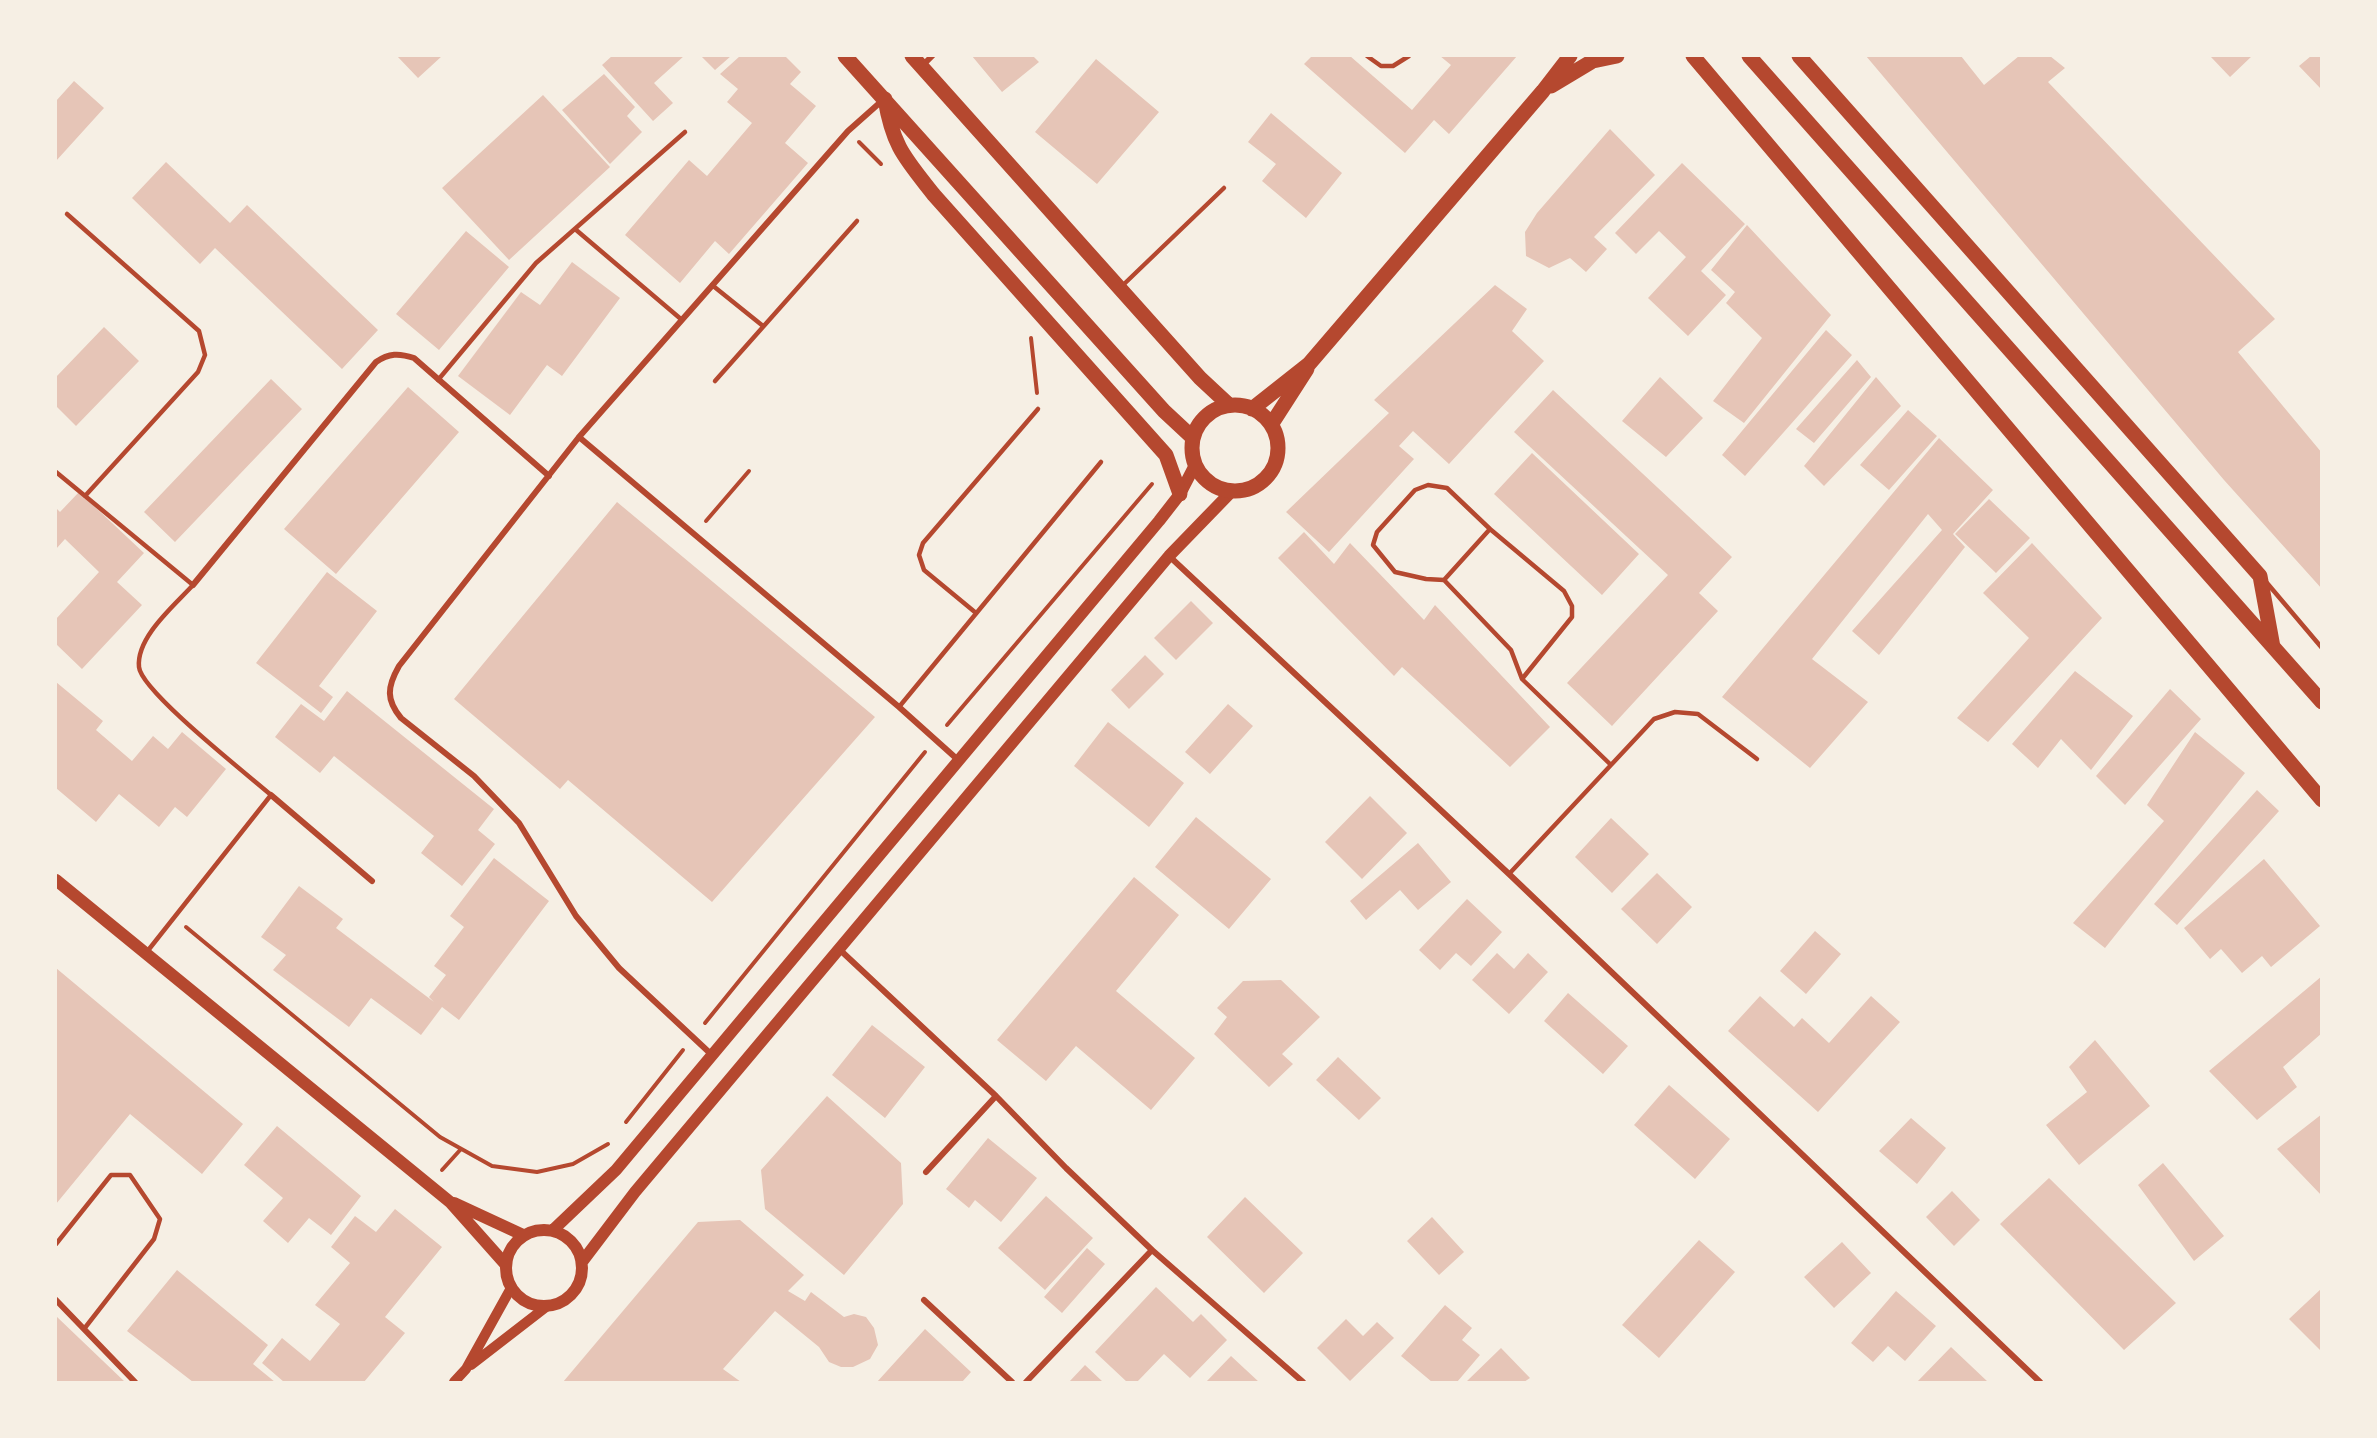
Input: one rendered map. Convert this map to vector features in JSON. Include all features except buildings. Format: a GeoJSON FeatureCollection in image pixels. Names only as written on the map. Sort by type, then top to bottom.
{"type":"FeatureCollection","features":[{"type":"Feature","properties":{"kind":"main road"},"geometry":{"type":"LineString","coordinates":[[845,56],[1164,411],[1192,438]]}},
{"type":"Feature","properties":{"kind":"main road"},"geometry":{"type":"LineString","coordinates":[[1271,425],[1310,364],[1543,91],[1570,56]]}},
{"type":"Feature","properties":{"kind":"main road"},"geometry":{"type":"LineString","coordinates":[[1543,91],[1597,58],[1617,56]]}},
{"type":"Feature","properties":{"kind":"main road"},"geometry":{"type":"LineString","coordinates":[[1693,56],[2322,800]]}},
{"type":"Feature","properties":{"kind":"main road"},"geometry":{"type":"LineString","coordinates":[[1749,56],[2322,702]]}},
{"type":"Feature","properties":{"kind":"main road"},"geometry":{"type":"LineString","coordinates":[[1799,56],[2260,576],[2273,647]]}},
{"type":"Feature","properties":{"kind":"main road"},"geometry":{"type":"LineString","coordinates":[[922,59],[1120,288],[1200,378],[1229,405]]}},
{"type":"Feature","properties":{"kind":"main road"},"geometry":{"type":"LineString","coordinates":[[885,99],[890,126],[898,150],[934,195],[1166,455],[1180,494]]}},
{"type":"Feature","properties":{"kind":"main road"},"geometry":{"type":"LineString","coordinates":[[1252,409],[1310,364]]}},
{"type":"Feature","properties":{"kind":"main road"},"geometry":{"type":"LineString","coordinates":[[1229,405],[1252,409],[1271,425],[1277,451],[1267,475],[1245,489],[1232,490],[1217,487],[1204,478],[1195,465],[1192,438],[1205,416],[1216,408],[1229,405]]}},
{"type":"Feature","properties":{"kind":"main road"},"geometry":{"type":"LineString","coordinates":[[553,1230],[616,1170],[1180,494],[1195,465]]}},
{"type":"Feature","properties":{"kind":"main road"},"geometry":{"type":"LineString","coordinates":[[582,1262],[635,1192],[1169,556],[1232,490]]}},
{"type":"Feature","properties":{"kind":"main road"},"geometry":{"type":"LineString","coordinates":[[56,880],[144,955],[450,1202],[506,1266],[511,1288],[521,1299],[532,1305],[546,1306],[561,1303],[576,1290],[581,1279],[582,1262],[576,1245],[553,1230],[536,1230],[523,1235],[514,1244],[506,1266]]}},
{"type":"Feature","properties":{"kind":"main road"},"geometry":{"type":"LineString","coordinates":[[450,1202],[523,1235]]}},
{"type":"Feature","properties":{"kind":"street"},"geometry":{"type":"LineString","coordinates":[[712,1055],[619,968],[576,916],[519,823],[474,776],[401,718],[392,707],[389,694],[390,682],[399,666],[579,438],[848,130],[885,99]]}},
{"type":"Feature","properties":{"kind":"street"},"geometry":{"type":"LineString","coordinates":[[193,585],[376,362],[386,355],[401,353],[414,358],[549,476]]}},
{"type":"Feature","properties":{"kind":"street"},"geometry":{"type":"LineString","coordinates":[[579,438],[899,707],[957,759]]}},
{"type":"Feature","properties":{"kind":"street"},"geometry":{"type":"LineString","coordinates":[[1169,556],[1509,874],[2040,1383]]}},
{"type":"Feature","properties":{"kind":"street"},"geometry":{"type":"LineString","coordinates":[[271,795],[372,881]]}},
{"type":"Feature","properties":{"kind":"street"},"geometry":{"type":"LineString","coordinates":[[840,949],[996,1096],[1066,1168],[1152,1250],[1303,1383]]}},
{"type":"Feature","properties":{"kind":"street"},"geometry":{"type":"LineString","coordinates":[[926,1172],[996,1096]]}},
{"type":"Feature","properties":{"kind":"street"},"geometry":{"type":"LineString","coordinates":[[1026,1383],[1152,1250]]}},
{"type":"Feature","properties":{"kind":"street"},"geometry":{"type":"LineString","coordinates":[[454,1383],[466,1368],[511,1288]]}},
{"type":"Feature","properties":{"kind":"street"},"geometry":{"type":"LineString","coordinates":[[56,1300],[135,1383]]}},
{"type":"Feature","properties":{"kind":"street"},"geometry":{"type":"LineString","coordinates":[[924,1300],[1012,1383]]}},
{"type":"Feature","properties":{"kind":"street"},"geometry":{"type":"LineString","coordinates":[[466,1368],[546,1306]]}},
{"type":"Feature","properties":{"kind":"lane"},"geometry":{"type":"LineString","coordinates":[[1367,56],[1381,66],[1393,66],[1409,56]]}},
{"type":"Feature","properties":{"kind":"lane"},"geometry":{"type":"LineString","coordinates":[[438,380],[536,263],[685,132]]}},
{"type":"Feature","properties":{"kind":"lane"},"geometry":{"type":"LineString","coordinates":[[1120,288],[1224,188]]}},
{"type":"Feature","properties":{"kind":"lane"},"geometry":{"type":"LineString","coordinates":[[67,214],[199,331],[205,355],[198,372],[85,496]]}},
{"type":"Feature","properties":{"kind":"lane"},"geometry":{"type":"LineString","coordinates":[[715,381],[857,221]]}},
{"type":"Feature","properties":{"kind":"lane"},"geometry":{"type":"LineString","coordinates":[[575,229],[682,320]]}},
{"type":"Feature","properties":{"kind":"lane"},"geometry":{"type":"LineString","coordinates":[[712,285],[763,326]]}},
{"type":"Feature","properties":{"kind":"lane"},"geometry":{"type":"LineString","coordinates":[[976,613],[924,570],[919,555],[923,543],[1038,409]]}},
{"type":"Feature","properties":{"kind":"lane"},"geometry":{"type":"LineString","coordinates":[[899,707],[1101,462]]}},
{"type":"Feature","properties":{"kind":"lane"},"geometry":{"type":"LineString","coordinates":[[56,472],[193,585],[148,633],[139,667],[145,682],[162,700],[271,795],[144,955]]}},
{"type":"Feature","properties":{"kind":"lane"},"geometry":{"type":"LineString","coordinates":[[1522,679],[1572,617],[1572,606],[1564,591],[1490,529],[1447,488],[1428,485],[1415,489],[1377,532],[1373,545],[1395,572],[1426,579],[1444,580],[1510,650],[1522,679],[1611,765]]}},
{"type":"Feature","properties":{"kind":"lane"},"geometry":{"type":"LineString","coordinates":[[1444,580],[1490,529]]}},
{"type":"Feature","properties":{"kind":"lane"},"geometry":{"type":"LineString","coordinates":[[2260,576],[2322,648]]}},
{"type":"Feature","properties":{"kind":"lane"},"geometry":{"type":"LineString","coordinates":[[1509,874],[1654,719],[1675,712],[1698,714],[1757,759]]}},
{"type":"Feature","properties":{"kind":"lane"},"geometry":{"type":"LineString","coordinates":[[56,1244],[111,1175],[130,1175],[160,1219],[154,1239],[84,1329]]}},
{"type":"Feature","properties":{"kind":"path"},"geometry":{"type":"LineString","coordinates":[[1031,335],[1038,409]]}},
{"type":"Feature","properties":{"kind":"path"},"geometry":{"type":"LineString","coordinates":[[693,535],[749,471]]}},
{"type":"Feature","properties":{"kind":"path"},"geometry":{"type":"LineString","coordinates":[[621,1127],[935,739],[1159,476]]}},
{"type":"Feature","properties":{"kind":"path"},"geometry":{"type":"LineString","coordinates":[[174,917],[440,1137],[492,1166],[537,1172],[573,1164],[607,1145],[614,1136]]}},
{"type":"Feature","properties":{"kind":"path"},"geometry":{"type":"LineString","coordinates":[[429,1184],[461,1149]]}}]}
